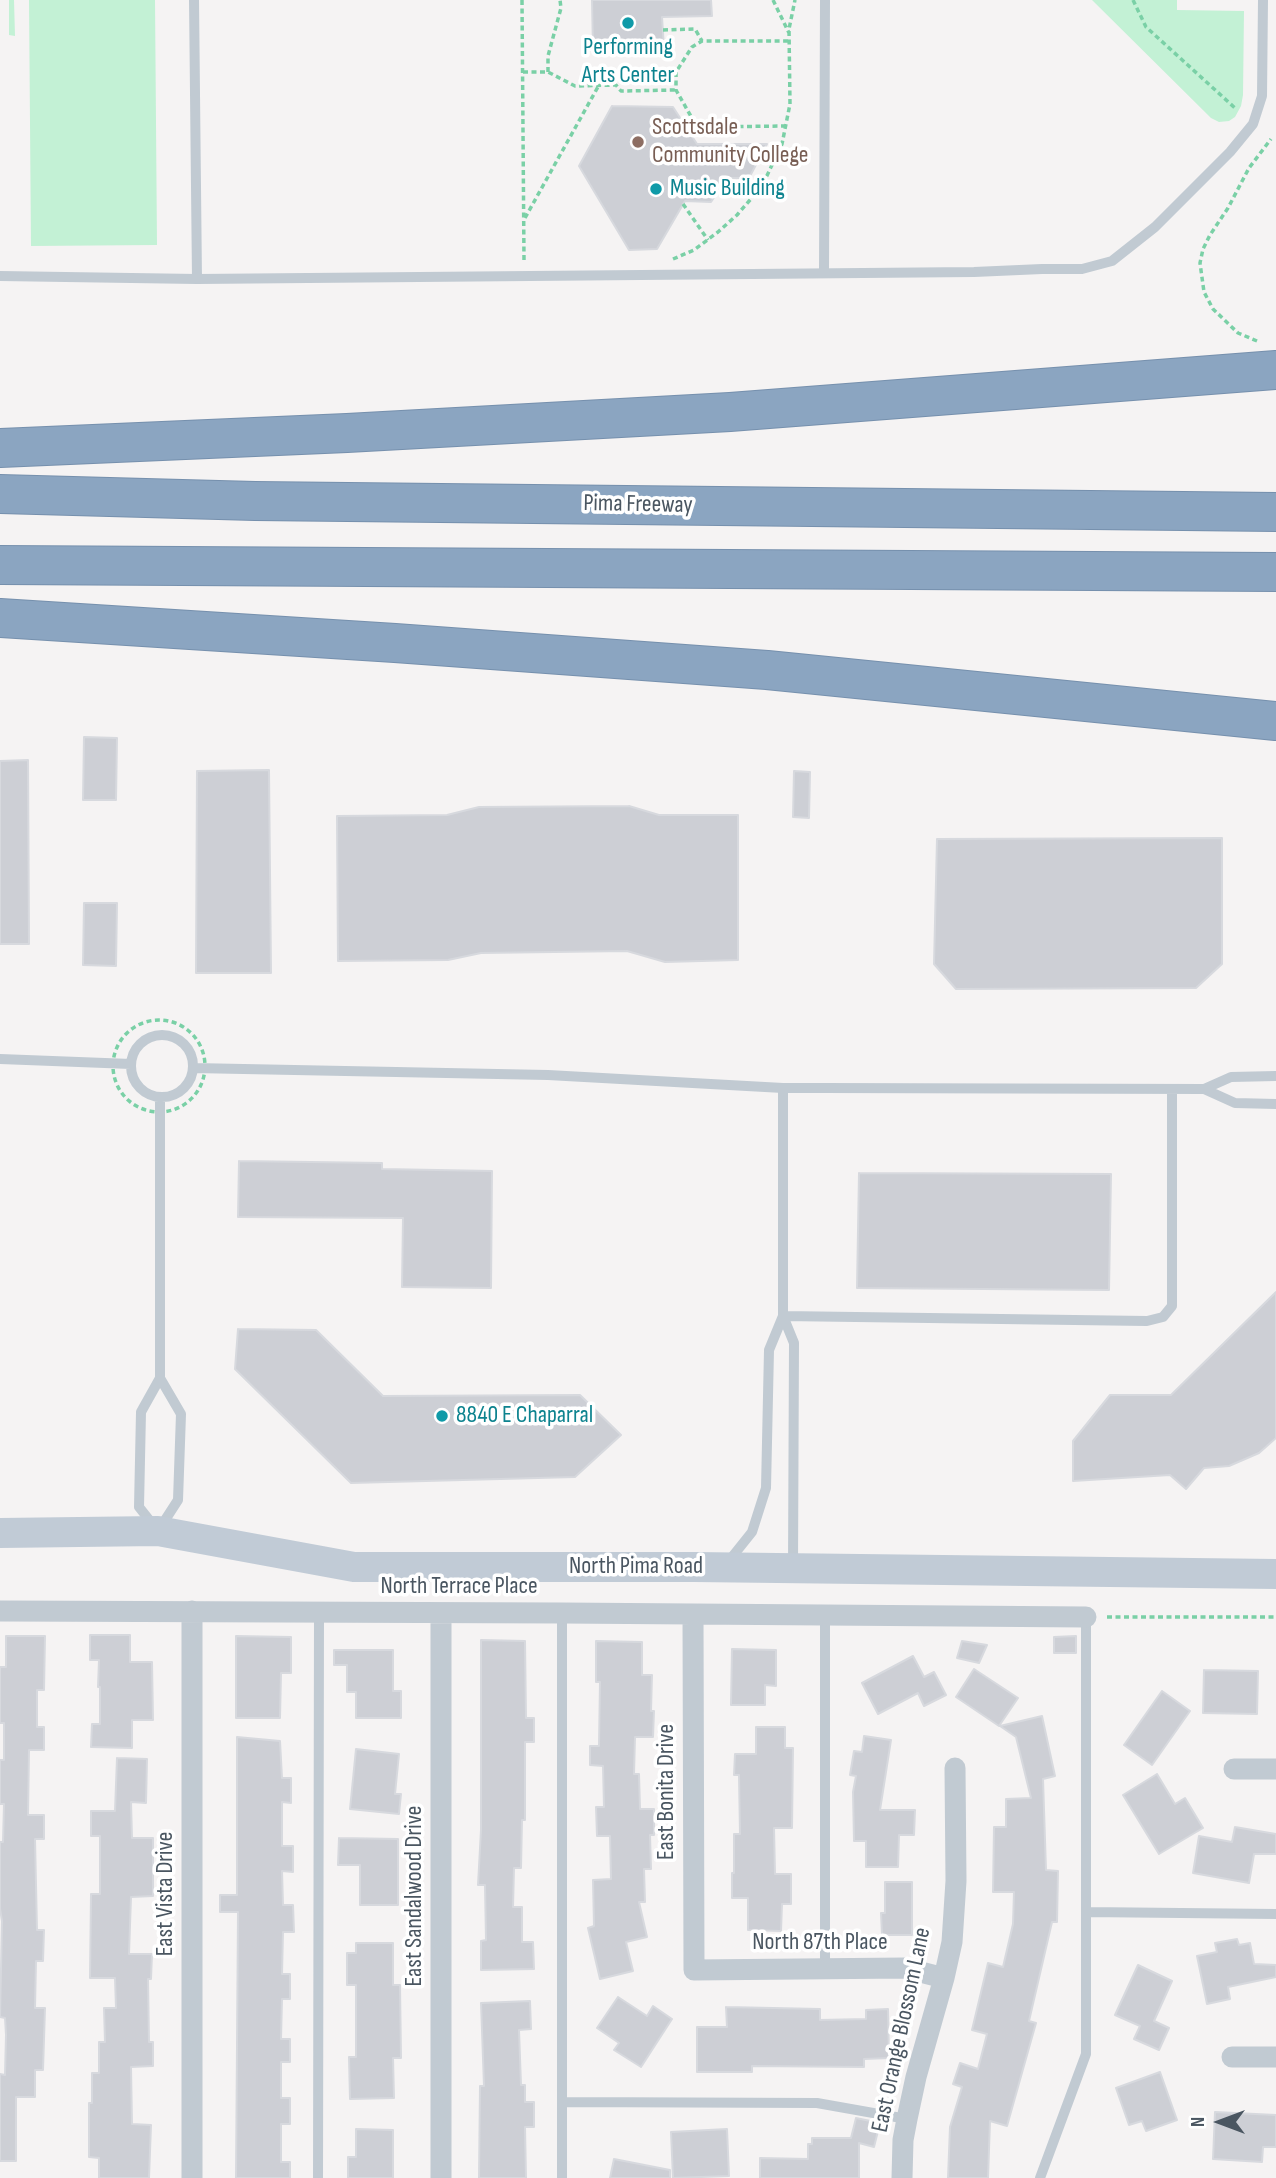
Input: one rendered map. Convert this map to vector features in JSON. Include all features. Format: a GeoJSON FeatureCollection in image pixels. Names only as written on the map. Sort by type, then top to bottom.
{"type":"FeatureCollection","features":[{"type":"Feature","properties":{"kind":"highway"},"geometry":{"type":"LineString","coordinates":[[0,448],[347,433],[716,412],[1267,356]]}},
{"type":"Feature","properties":{"kind":"highway","name":"Pima Freeway"},"geometry":{"type":"LineString","coordinates":[[0,494],[255,501],[1276,512]]}},
{"type":"Feature","properties":{"kind":"highway"},"geometry":{"type":"LineString","coordinates":[[0,565],[1276,572]]}},
{"type":"Feature","properties":{"kind":"highway"},"geometry":{"type":"LineString","coordinates":[[0,618],[435,645],[766,670],[1276,721]]}},
{"type":"Feature","properties":{"kind":"main road","name":"North Pima Road"},"geometry":{"type":"LineString","coordinates":[[0,1533],[158,1531],[354,1567],[1276,1574]]}},
{"type":"Feature","properties":{"kind":"street","name":"North Terrace Place"},"geometry":{"type":"LineString","coordinates":[[0,1611],[1086,1617]]}},
{"type":"Feature","properties":{"kind":"street","name":"East Vista Drive"},"geometry":{"type":"LineString","coordinates":[[192,1611],[192,2178]]}},
{"type":"Feature","properties":{"kind":"street","name":"East Sandalwood Drive"},"geometry":{"type":"LineString","coordinates":[[441,1613],[441,2178]]}},
{"type":"Feature","properties":{"kind":"street","name":"East Bonita Drive"},"geometry":{"type":"LineString","coordinates":[[693,1615],[694,1970]]}},
{"type":"Feature","properties":{"kind":"street","name":"East Orange Blossom Lane"},"geometry":{"type":"LineString","coordinates":[[902,2178],[907,2119],[952,1942],[956,1881],[956,1768]]}},
{"type":"Feature","properties":{"kind":"street"},"geometry":{"type":"LineString","coordinates":[[1234,1769],[1276,1769]]}},
{"type":"Feature","properties":{"kind":"street","name":"North 87th Place"},"geometry":{"type":"LineString","coordinates":[[694,1970],[905,1968],[944,1978]]}},
{"type":"Feature","properties":{"kind":"street"},"geometry":{"type":"LineString","coordinates":[[1232,2057],[1276,2057]]}},
{"type":"Feature","properties":{"kind":"lane"},"geometry":{"type":"LineString","coordinates":[[194,0],[197,279]]}},
{"type":"Feature","properties":{"kind":"lane"},"geometry":{"type":"LineString","coordinates":[[824,272],[825,0]]}},
{"type":"Feature","properties":{"kind":"lane"},"geometry":{"type":"LineString","coordinates":[[0,276],[197,279],[1082,269],[1112,261],[1155,227],[1230,152],[1253,124],[1262,96],[1263,0]]}},
{"type":"Feature","properties":{"kind":"lane"},"geometry":{"type":"LineString","coordinates":[[155,1035],[164,1035],[183,1042],[192,1059],[193,1068],[186,1086],[170,1096],[160,1097],[150,1095],[136,1082],[131,1064],[134,1054],[146,1040],[155,1035]]}},
{"type":"Feature","properties":{"kind":"lane"},"geometry":{"type":"LineString","coordinates":[[0,1059],[131,1064]]}},
{"type":"Feature","properties":{"kind":"lane"},"geometry":{"type":"LineString","coordinates":[[193,1068],[548,1075],[783,1088],[1204,1089],[1235,1102],[1276,1104]]}},
{"type":"Feature","properties":{"kind":"lane"},"geometry":{"type":"LineString","coordinates":[[1204,1089],[1231,1077],[1276,1076]]}},
{"type":"Feature","properties":{"kind":"lane"},"geometry":{"type":"LineString","coordinates":[[783,1088],[783,1316],[794,1343],[793,1569]]}},
{"type":"Feature","properties":{"kind":"lane"},"geometry":{"type":"LineString","coordinates":[[783,1316],[1147,1321],[1163,1317],[1172,1306],[1172,1089]]}},
{"type":"Feature","properties":{"kind":"lane"},"geometry":{"type":"LineString","coordinates":[[160,1097],[160,1378],[141,1412],[139,1507],[158,1531],[178,1500],[181,1414],[160,1378]]}},
{"type":"Feature","properties":{"kind":"lane"},"geometry":{"type":"LineString","coordinates":[[722,1568],[752,1532],[762,1506],[766,1485],[769,1350],[783,1316]]}},
{"type":"Feature","properties":{"kind":"lane"},"geometry":{"type":"LineString","coordinates":[[318,2178],[319,1613]]}},
{"type":"Feature","properties":{"kind":"lane"},"geometry":{"type":"LineString","coordinates":[[562,1613],[562,2178]]}},
{"type":"Feature","properties":{"kind":"lane"},"geometry":{"type":"LineString","coordinates":[[825,1616],[825,1969]]}},
{"type":"Feature","properties":{"kind":"lane"},"geometry":{"type":"LineString","coordinates":[[1040,2178],[1086,2054],[1086,1617]]}},
{"type":"Feature","properties":{"kind":"lane"},"geometry":{"type":"LineString","coordinates":[[1086,1912],[1276,1914]]}},
{"type":"Feature","properties":{"kind":"lane"},"geometry":{"type":"LineString","coordinates":[[563,2102],[817,2103],[907,2119]]}},
{"type":"Feature","properties":{"kind":"path"},"geometry":{"type":"LineString","coordinates":[[522,0],[524,262]]}},
{"type":"Feature","properties":{"kind":"path"},"geometry":{"type":"LineString","coordinates":[[548,72],[548,56],[561,8],[560,0]]}},
{"type":"Feature","properties":{"kind":"path"},"geometry":{"type":"LineString","coordinates":[[773,0],[790,38]]}},
{"type":"Feature","properties":{"kind":"path"},"geometry":{"type":"LineString","coordinates":[[664,262],[694,250],[708,240],[737,215],[762,186],[782,144],[790,104],[790,38],[795,0]]}},
{"type":"Feature","properties":{"kind":"path"},"geometry":{"type":"LineString","coordinates":[[1133,0],[1146,27],[1235,108]]}},
{"type":"Feature","properties":{"kind":"path"},"geometry":{"type":"LineString","coordinates":[[663,30],[695,29],[702,41]]}},
{"type":"Feature","properties":{"kind":"path"},"geometry":{"type":"LineString","coordinates":[[786,126],[697,127],[676,90],[676,72],[692,47],[702,41],[790,38]]}},
{"type":"Feature","properties":{"kind":"path"},"geometry":{"type":"LineString","coordinates":[[522,72],[548,72],[575,86],[616,85],[621,91],[676,90]]}},
{"type":"Feature","properties":{"kind":"path"},"geometry":{"type":"LineString","coordinates":[[524,219],[599,85]]}},
{"type":"Feature","properties":{"kind":"path"},"geometry":{"type":"LineString","coordinates":[[1267,356],[1213,309],[1204,292],[1200,263],[1210,235],[1249,168],[1271,139]]}},
{"type":"Feature","properties":{"kind":"path"},"geometry":{"type":"LineString","coordinates":[[683,204],[708,240]]}},
{"type":"Feature","properties":{"kind":"path"},"geometry":{"type":"LineString","coordinates":[[162,1020],[177,1023],[190,1031],[200,1043],[205,1057],[205,1069],[201,1087],[192,1100],[179,1109],[149,1112],[124,1096],[116,1083],[115,1052],[122,1039],[133,1028],[147,1021],[162,1020]]}},
{"type":"Feature","properties":{"kind":"path"},"geometry":{"type":"LineString","coordinates":[[1086,1617],[1276,1617]]}},
{"type":"Feature","properties":{"kind":"green space"},"geometry":{"type":"Polygon","coordinates":[[[9,0],[14,0],[15,36],[9,35],[9,0]]]}},
{"type":"Feature","properties":{"kind":"green space"},"geometry":{"type":"Polygon","coordinates":[[[29,0],[155,0],[157,245],[31,246],[29,0]]]}},
{"type":"Feature","properties":{"kind":"green space"},"geometry":{"type":"Polygon","coordinates":[[[1092,0],[1177,0],[1177,10],[1244,11],[1243,95],[1235,117],[1219,122],[1211,118],[1092,0]]]}},
{"type":"Feature","properties":{"kind":"building","name":"Performing Arts Center"},"geometry":{"type":"Polygon","coordinates":[[[592,0],[711,0],[712,16],[662,17],[664,48],[593,50],[592,0]]]}},
{"type":"Feature","properties":{"kind":"building","name":"Music Building"},"geometry":{"type":"Polygon","coordinates":[[[612,106],[673,107],[697,144],[767,144],[749,178],[727,178],[711,202],[685,201],[657,249],[629,250],[579,166],[612,106]]]}},
{"type":"Feature","properties":{"kind":"building"},"geometry":{"type":"Polygon","coordinates":[[[84,737],[117,738],[116,800],[83,800],[84,737]]]}},
{"type":"Feature","properties":{"kind":"building"},"geometry":{"type":"Polygon","coordinates":[[[28,760],[29,944],[0,944],[0,761],[28,760]]]}},
{"type":"Feature","properties":{"kind":"building"},"geometry":{"type":"Polygon","coordinates":[[[269,770],[271,973],[196,973],[197,771],[269,770]]]}},
{"type":"Feature","properties":{"kind":"building"},"geometry":{"type":"Polygon","coordinates":[[[794,771],[810,772],[809,818],[793,817],[794,771]]]}},
{"type":"Feature","properties":{"kind":"building"},"geometry":{"type":"Polygon","coordinates":[[[629,806],[659,815],[738,815],[738,960],[665,962],[627,951],[481,953],[448,960],[338,961],[337,816],[447,815],[479,807],[629,806]]]}},
{"type":"Feature","properties":{"kind":"building"},"geometry":{"type":"Polygon","coordinates":[[[1222,838],[1222,964],[1196,988],[956,989],[934,964],[937,839],[1222,838]]]}},
{"type":"Feature","properties":{"kind":"building"},"geometry":{"type":"Polygon","coordinates":[[[84,903],[117,903],[116,966],[83,965],[84,903]]]}},
{"type":"Feature","properties":{"kind":"building"},"geometry":{"type":"Polygon","coordinates":[[[239,1161],[382,1163],[382,1169],[492,1171],[491,1288],[402,1287],[403,1218],[238,1217],[239,1161]]]}},
{"type":"Feature","properties":{"kind":"building"},"geometry":{"type":"Polygon","coordinates":[[[859,1173],[1111,1174],[1109,1290],[857,1288],[859,1173]]]}},
{"type":"Feature","properties":{"kind":"building"},"geometry":{"type":"Polygon","coordinates":[[[1276,1292],[1276,1438],[1259,1453],[1229,1466],[1204,1468],[1186,1489],[1170,1475],[1073,1481],[1073,1441],[1110,1395],[1171,1395],[1276,1292]]]}},
{"type":"Feature","properties":{"kind":"building","name":"8840 E Chaparral"},"geometry":{"type":"Polygon","coordinates":[[[238,1329],[316,1330],[383,1396],[580,1395],[621,1435],[575,1477],[351,1483],[235,1369],[238,1329]]]}},
{"type":"Feature","properties":{"kind":"building"},"geometry":{"type":"Polygon","coordinates":[[[90,1635],[130,1635],[130,1662],[152,1662],[153,1720],[132,1720],[132,1748],[91,1747],[92,1724],[100,1724],[100,1687],[99,1660],[90,1660],[90,1635]]]}},
{"type":"Feature","properties":{"kind":"building"},"geometry":{"type":"Polygon","coordinates":[[[6,1636],[45,1636],[44,1690],[37,1690],[37,1727],[44,1727],[44,1750],[29,1750],[28,1815],[44,1815],[44,1839],[35,1839],[37,1930],[44,1930],[43,1961],[36,1961],[35,2008],[45,2008],[43,2070],[35,2070],[35,2097],[16,2097],[16,2161],[0,2161],[0,2074],[5,2075],[6,2035],[5,2018],[0,2017],[0,1842],[3,1842],[4,1804],[0,1804],[0,1760],[4,1760],[4,1723],[0,1723],[0,1667],[6,1667],[6,1636]]]}},
{"type":"Feature","properties":{"kind":"building"},"geometry":{"type":"Polygon","coordinates":[[[236,1636],[291,1637],[291,1673],[281,1673],[280,1718],[236,1718],[236,1636]]]}},
{"type":"Feature","properties":{"kind":"building"},"geometry":{"type":"Polygon","coordinates":[[[1076,1636],[1076,1653],[1054,1653],[1054,1637],[1076,1636]]]}},
{"type":"Feature","properties":{"kind":"building"},"geometry":{"type":"Polygon","coordinates":[[[481,1640],[525,1641],[526,1718],[534,1718],[534,1742],[525,1742],[525,1820],[522,1820],[521,1868],[514,1868],[513,1907],[522,1907],[522,1942],[533,1942],[534,1969],[481,1970],[481,1941],[486,1940],[485,1885],[478,1885],[481,1830],[481,1640]]]}},
{"type":"Feature","properties":{"kind":"building"},"geometry":{"type":"Polygon","coordinates":[[[596,1641],[642,1642],[642,1675],[652,1675],[651,1711],[654,1711],[653,1737],[635,1737],[634,1774],[639,1774],[640,1809],[654,1809],[654,1835],[650,1835],[651,1869],[644,1869],[645,1902],[639,1902],[647,1937],[626,1942],[633,1971],[600,1979],[588,1928],[594,1926],[593,1880],[611,1879],[610,1836],[597,1836],[596,1807],[604,1807],[603,1766],[590,1765],[590,1746],[599,1746],[600,1682],[596,1682],[596,1641]]]}},
{"type":"Feature","properties":{"kind":"building"},"geometry":{"type":"Polygon","coordinates":[[[962,1641],[987,1645],[979,1663],[957,1658],[962,1641]]]}},
{"type":"Feature","properties":{"kind":"building"},"geometry":{"type":"Polygon","coordinates":[[[732,1649],[776,1650],[776,1686],[765,1685],[765,1705],[731,1705],[732,1649]]]}},
{"type":"Feature","properties":{"kind":"building"},"geometry":{"type":"Polygon","coordinates":[[[334,1650],[393,1650],[393,1691],[401,1691],[401,1718],[356,1718],[356,1692],[347,1692],[347,1665],[334,1665],[334,1650]]]}},
{"type":"Feature","properties":{"kind":"building"},"geometry":{"type":"Polygon","coordinates":[[[913,1656],[924,1677],[934,1672],[946,1695],[924,1706],[918,1693],[878,1714],[862,1683],[913,1656]]]}},
{"type":"Feature","properties":{"kind":"building"},"geometry":{"type":"Polygon","coordinates":[[[974,1669],[1018,1698],[999,1726],[956,1697],[974,1669]]]}},
{"type":"Feature","properties":{"kind":"building"},"geometry":{"type":"Polygon","coordinates":[[[1204,1670],[1258,1671],[1257,1714],[1203,1713],[1204,1670]]]}},
{"type":"Feature","properties":{"kind":"building"},"geometry":{"type":"Polygon","coordinates":[[[1162,1691],[1190,1711],[1152,1765],[1124,1745],[1162,1691]]]}},
{"type":"Feature","properties":{"kind":"building"},"geometry":{"type":"Polygon","coordinates":[[[1042,1716],[1055,1776],[1043,1779],[1046,1870],[1058,1871],[1057,1922],[1052,1922],[1029,2021],[1036,2023],[1007,2126],[990,2121],[988,2178],[948,2178],[950,2127],[962,2087],[953,2084],[960,2063],[978,2069],[987,2034],[972,2030],[988,1963],[1003,1967],[1013,1924],[1014,1892],[993,1892],[994,1827],[1006,1827],[1006,1799],[1031,1798],[1016,1737],[1000,1726],[1042,1716]]]}},
{"type":"Feature","properties":{"kind":"building"},"geometry":{"type":"Polygon","coordinates":[[[756,1727],[785,1727],[785,1748],[793,1748],[792,1828],[774,1828],[775,1874],[791,1874],[791,1904],[782,1904],[781,1931],[748,1930],[748,1898],[732,1898],[734,1834],[740,1834],[739,1775],[734,1775],[735,1754],[756,1754],[756,1727]]]}},
{"type":"Feature","properties":{"kind":"building"},"geometry":{"type":"Polygon","coordinates":[[[864,1736],[891,1740],[880,1810],[915,1810],[914,1835],[899,1835],[898,1867],[866,1867],[866,1841],[854,1841],[853,1792],[856,1776],[850,1775],[854,1751],[862,1752],[864,1736]]]}},
{"type":"Feature","properties":{"kind":"building"},"geometry":{"type":"Polygon","coordinates":[[[237,1737],[280,1741],[282,1778],[291,1778],[291,1803],[282,1802],[282,1846],[293,1846],[293,1872],[282,1871],[283,1905],[293,1905],[294,1932],[283,1932],[282,1974],[290,1974],[290,1999],[282,1999],[281,2039],[290,2039],[290,2062],[281,2062],[281,2098],[290,2098],[290,2124],[281,2124],[281,2162],[290,2162],[290,2178],[236,2178],[238,1912],[220,1912],[220,1895],[237,1895],[237,1737]]]}},
{"type":"Feature","properties":{"kind":"building"},"geometry":{"type":"Polygon","coordinates":[[[356,1749],[399,1754],[395,1794],[401,1794],[399,1814],[350,1809],[356,1749]]]}},
{"type":"Feature","properties":{"kind":"building"},"geometry":{"type":"Polygon","coordinates":[[[117,1758],[147,1759],[146,1803],[131,1802],[132,1838],[153,1838],[153,1896],[131,1897],[129,1954],[152,1954],[151,1979],[148,1979],[149,2042],[153,2042],[153,2066],[131,2067],[132,2124],[151,2125],[149,2178],[99,2178],[99,2158],[89,2157],[92,2073],[99,2073],[99,2042],[105,2042],[104,2008],[116,2008],[115,1978],[90,1978],[91,1894],[100,1894],[100,1836],[91,1836],[91,1811],[115,1811],[117,1758]]]}},
{"type":"Feature","properties":{"kind":"building"},"geometry":{"type":"Polygon","coordinates":[[[1157,1774],[1175,1804],[1185,1798],[1203,1828],[1159,1854],[1123,1795],[1157,1774]]]}},
{"type":"Feature","properties":{"kind":"building"},"geometry":{"type":"Polygon","coordinates":[[[1235,1827],[1276,1834],[1276,1854],[1254,1854],[1249,1883],[1193,1873],[1199,1836],[1232,1842],[1235,1827]]]}},
{"type":"Feature","properties":{"kind":"building"},"geometry":{"type":"Polygon","coordinates":[[[339,1838],[398,1839],[398,1905],[360,1905],[360,1865],[338,1865],[339,1838]]]}},
{"type":"Feature","properties":{"kind":"building"},"geometry":{"type":"Polygon","coordinates":[[[885,1882],[912,1882],[912,1935],[882,1935],[881,1913],[885,1913],[885,1882]]]}},
{"type":"Feature","properties":{"kind":"building"},"geometry":{"type":"Polygon","coordinates":[[[1237,1939],[1239,1945],[1250,1943],[1254,1964],[1276,1965],[1276,1977],[1228,1987],[1230,1999],[1207,2004],[1197,1956],[1217,1952],[1215,1943],[1237,1939]]]}},
{"type":"Feature","properties":{"kind":"building"},"geometry":{"type":"Polygon","coordinates":[[[356,1943],[393,1943],[393,1985],[400,1985],[401,2058],[393,2058],[394,2098],[350,2099],[349,2057],[356,2057],[356,1985],[347,1985],[347,1953],[356,1953],[356,1943]]]}},
{"type":"Feature","properties":{"kind":"building"},"geometry":{"type":"Polygon","coordinates":[[[1138,1965],[1172,1981],[1154,2021],[1169,2028],[1159,2050],[1134,2039],[1140,2026],[1115,2015],[1138,1965]]]}},
{"type":"Feature","properties":{"kind":"building"},"geometry":{"type":"Polygon","coordinates":[[[618,1997],[647,2016],[653,2006],[672,2019],[641,2067],[614,2050],[619,2043],[597,2028],[618,1997]]]}},
{"type":"Feature","properties":{"kind":"building"},"geometry":{"type":"Polygon","coordinates":[[[530,2001],[531,2029],[519,2030],[521,2085],[525,2085],[525,2102],[534,2102],[534,2127],[525,2127],[526,2178],[479,2178],[480,2086],[484,2086],[481,2003],[530,2001]]]}},
{"type":"Feature","properties":{"kind":"building"},"geometry":{"type":"Polygon","coordinates":[[[726,2007],[820,2009],[820,2020],[866,2019],[866,2010],[888,2009],[889,2058],[864,2059],[864,2067],[752,2066],[752,2072],[697,2072],[697,2027],[727,2027],[726,2007]]]}},
{"type":"Feature","properties":{"kind":"building"},"geometry":{"type":"Polygon","coordinates":[[[1160,2072],[1177,2120],[1146,2131],[1142,2121],[1129,2125],[1116,2088],[1160,2072]]]}},
{"type":"Feature","properties":{"kind":"building"},"geometry":{"type":"Polygon","coordinates":[[[1215,2112],[1276,2115],[1276,2147],[1263,2147],[1262,2162],[1213,2159],[1215,2112]]]}},
{"type":"Feature","properties":{"kind":"building"},"geometry":{"type":"Polygon","coordinates":[[[856,2118],[880,2123],[874,2147],[859,2143],[859,2178],[760,2178],[760,2158],[808,2159],[808,2144],[812,2144],[812,2138],[851,2138],[856,2118]]]}},
{"type":"Feature","properties":{"kind":"building"},"geometry":{"type":"Polygon","coordinates":[[[356,2129],[393,2130],[393,2178],[348,2178],[348,2157],[356,2157],[356,2129]]]}},
{"type":"Feature","properties":{"kind":"building"},"geometry":{"type":"Polygon","coordinates":[[[727,2129],[729,2176],[673,2178],[671,2132],[727,2129]]]}},
{"type":"Feature","properties":{"kind":"building"},"geometry":{"type":"Polygon","coordinates":[[[614,2159],[670,2170],[670,2178],[610,2178],[614,2159]]]}},
{"type":"Feature","properties":{"kind":"place","name":"Performing Arts Center"},"geometry":{"type":"Point","coordinates":[628,23]}},
{"type":"Feature","properties":{"kind":"place","name":"Scottsdale Community College"},"geometry":{"type":"Point","coordinates":[638,142]}},
{"type":"Feature","properties":{"kind":"place","name":"Music Building"},"geometry":{"type":"Point","coordinates":[656,189]}},
{"type":"Feature","properties":{"kind":"place","name":"8840 E Chaparral"},"geometry":{"type":"Point","coordinates":[442,1416]}}]}
